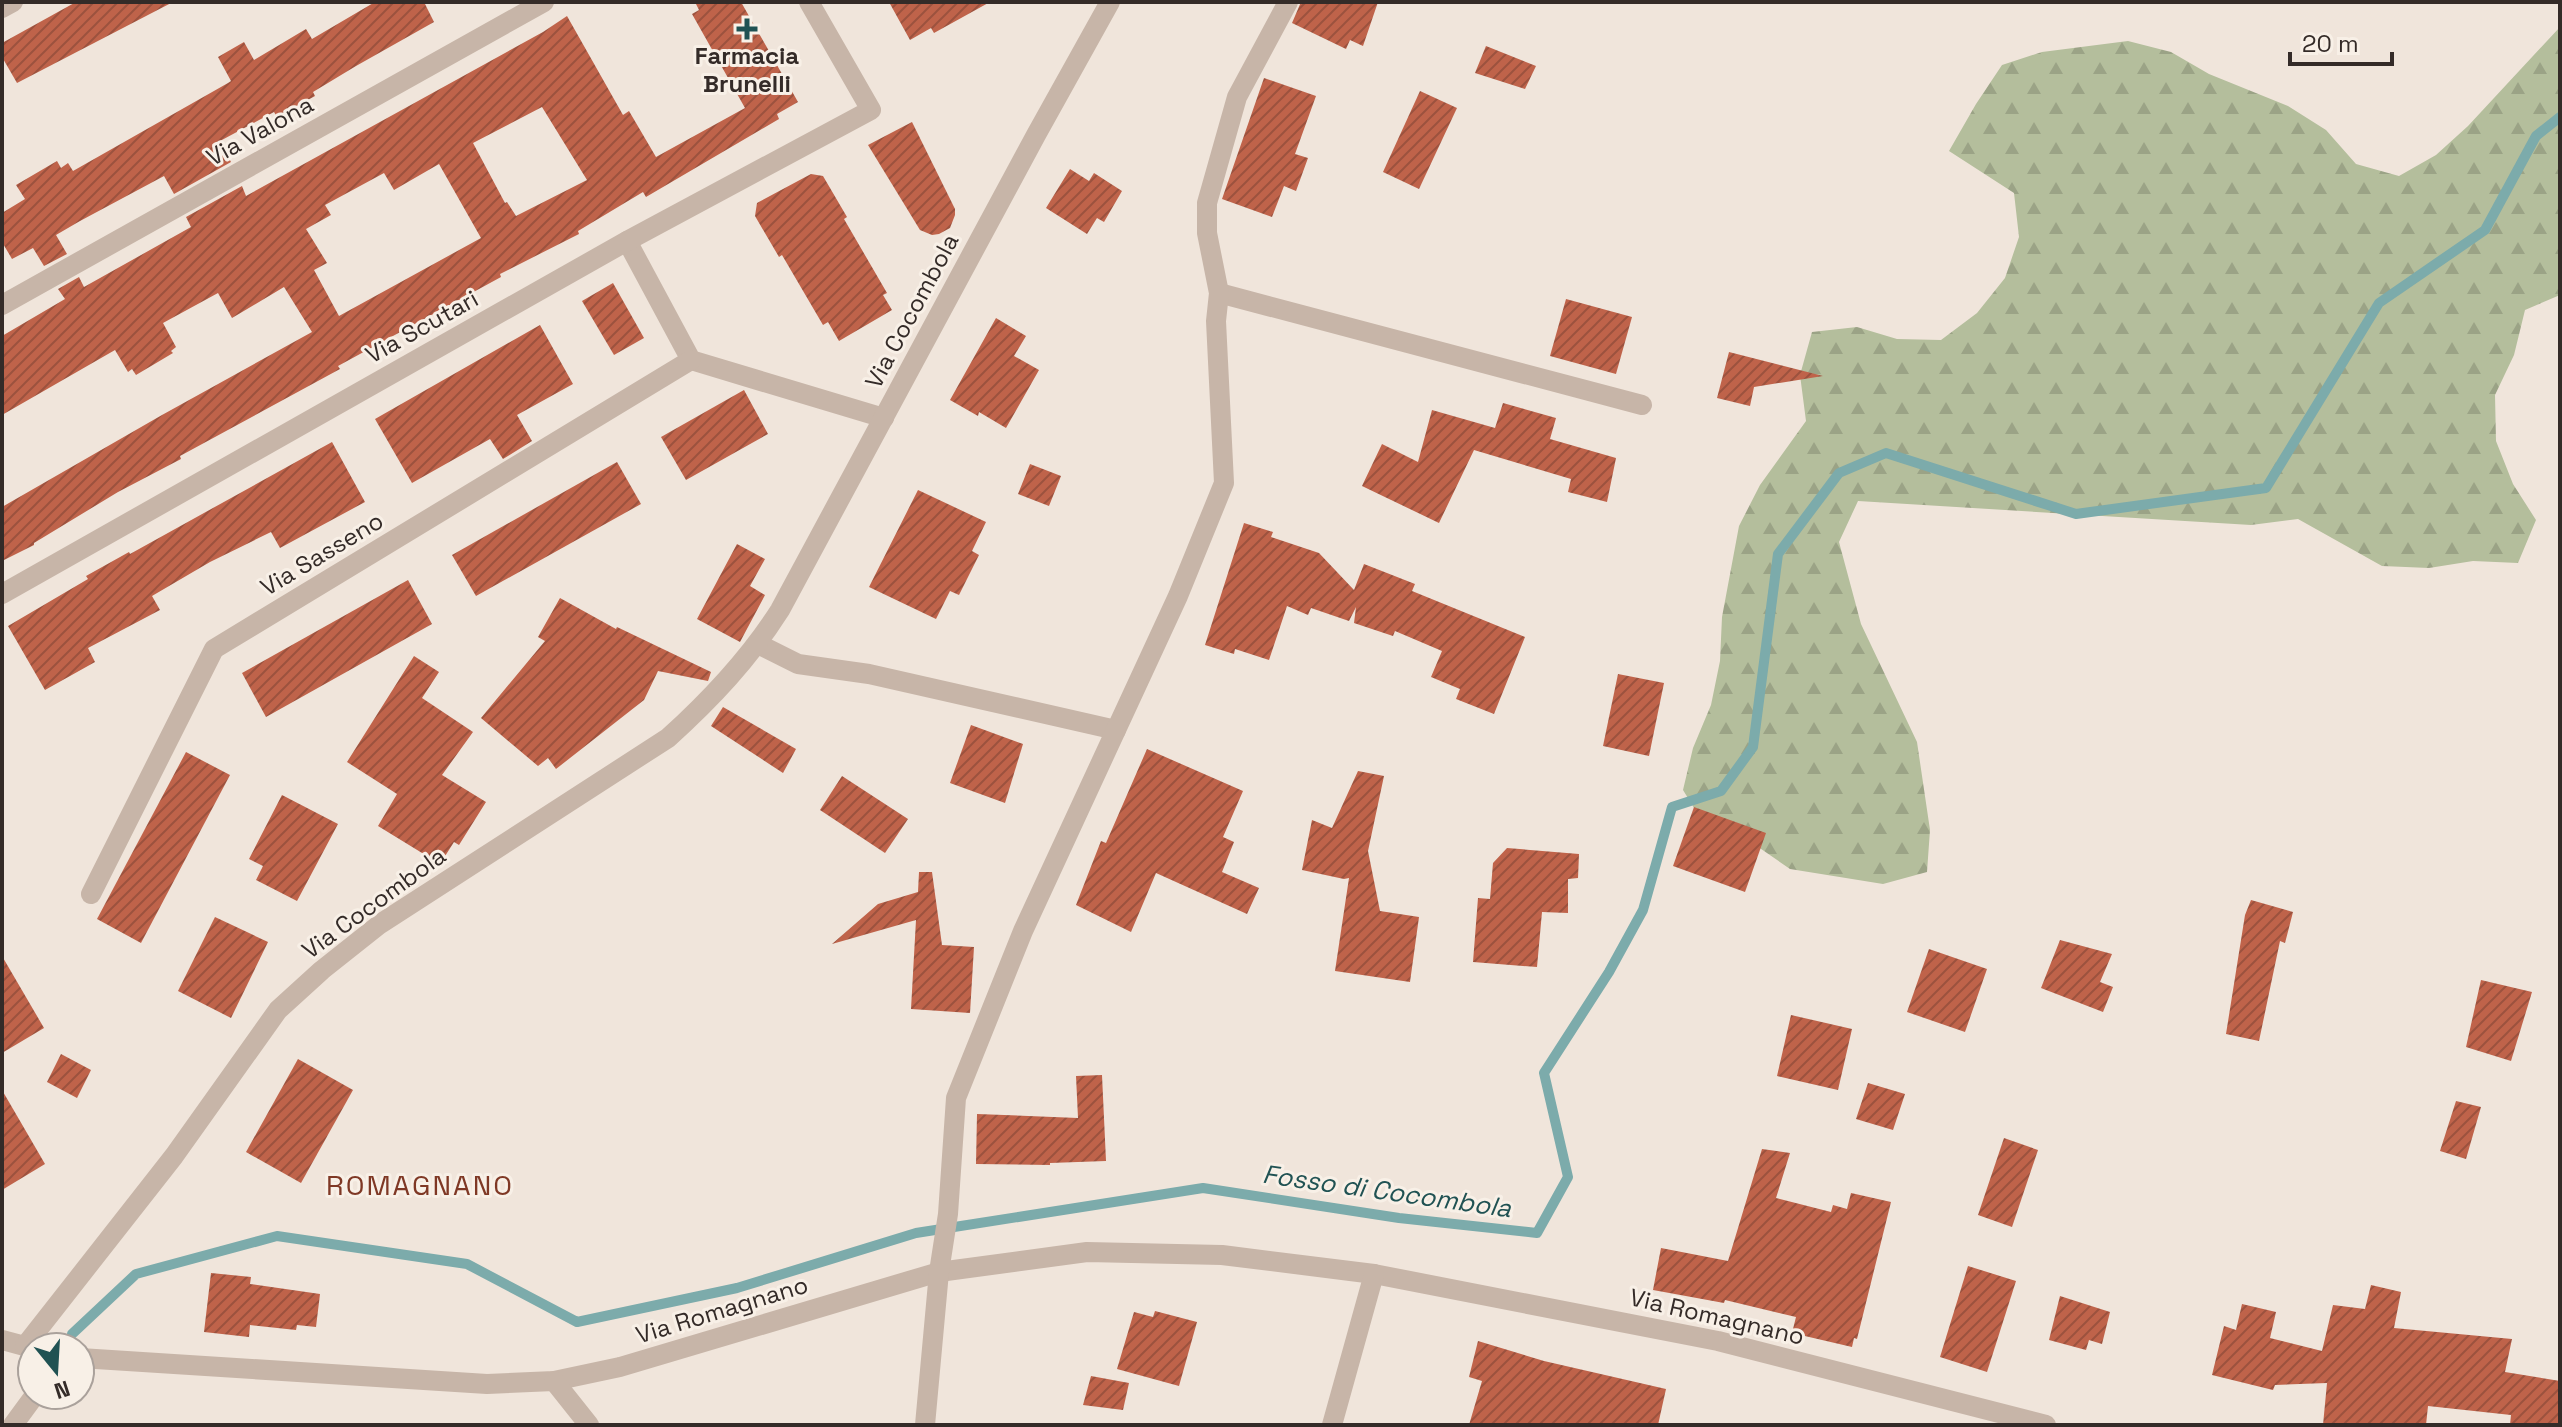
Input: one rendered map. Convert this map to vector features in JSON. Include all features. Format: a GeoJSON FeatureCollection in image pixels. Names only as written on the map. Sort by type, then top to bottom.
{"type":"FeatureCollection","features":[{"type":"Feature","properties":{"kind":"street"},"geometry":{"type":"LineString","coordinates":[[2,8],[13,2]]}},
{"type":"Feature","properties":{"kind":"street","name":"Via Valona"},"geometry":{"type":"LineString","coordinates":[[2,305],[544,2]]}},
{"type":"Feature","properties":{"kind":"street","name":"Via Scutari"},"geometry":{"type":"LineString","coordinates":[[2,594],[627,241],[871,110],[809,2]]}},
{"type":"Feature","properties":{"kind":"street","name":"Via Cocombola"},"geometry":{"type":"LineString","coordinates":[[40,1331],[174,1156],[278,1010],[380,924],[668,738],[706,703],[758,644],[780,610],[1110,2]]}},
{"type":"Feature","properties":{"kind":"street"},"geometry":{"type":"LineString","coordinates":[[925,1425],[948,1214],[956,1098],[1023,931],[1178,596],[1224,483],[1216,321],[1219,293],[1207,233],[1207,203],[1237,97],[1288,2]]}},
{"type":"Feature","properties":{"kind":"street"},"geometry":{"type":"LineString","coordinates":[[627,241],[691,360],[884,418]]}},
{"type":"Feature","properties":{"kind":"street"},"geometry":{"type":"LineString","coordinates":[[1219,293],[1642,405]]}},
{"type":"Feature","properties":{"kind":"street","name":"Via Sasseno"},"geometry":{"type":"LineString","coordinates":[[91,894],[214,649],[691,360]]}},
{"type":"Feature","properties":{"kind":"street"},"geometry":{"type":"LineString","coordinates":[[758,644],[798,664],[869,674],[1116,730]]}},
{"type":"Feature","properties":{"kind":"street","name":"Via Romagnano"},"geometry":{"type":"LineString","coordinates":[[96,1359],[487,1384],[554,1381],[620,1367],[941,1262],[1087,1252],[1222,1255],[1374,1274],[1718,1341],[2046,1425]]}},
{"type":"Feature","properties":{"kind":"street"},"geometry":{"type":"LineString","coordinates":[[1332,1425],[1374,1274]]}},
{"type":"Feature","properties":{"kind":"street"},"geometry":{"type":"LineString","coordinates":[[554,1381],[589,1425]]}},
{"type":"Feature","properties":{"kind":"green space"},"geometry":{"type":"Polygon","coordinates":[[[2560,27],[2560,295],[2525,310],[2514,355],[2495,395],[2496,441],[2513,484],[2536,520],[2518,563],[2473,561],[2429,568],[2382,566],[2298,519],[2251,525],[1858,501],[1839,542],[1861,624],[1917,742],[1930,830],[1927,872],[1883,884],[1790,869],[1751,842],[1707,829],[1683,790],[1693,748],[1711,705],[1720,661],[1722,617],[1739,526],[1760,485],[1806,421],[1800,375],[1812,332],[1857,327],[1897,339],[1941,340],[1977,313],[2005,278],[2019,237],[2014,193],[1949,151],[2002,65],[2042,52],[2128,41],[2171,52],[2209,74],[2288,106],[2326,130],[2356,164],[2399,176],[2436,155],[2468,126],[2560,27]]]}},
{"type":"Feature","properties":{"kind":"building"},"geometry":{"type":"Polygon","coordinates":[[[76,2],[173,2],[17,83],[2,57],[2,43],[76,2]]]}},
{"type":"Feature","properties":{"kind":"building"},"geometry":{"type":"Polygon","coordinates":[[[375,2],[424,2],[434,22],[313,92],[315,96],[277,117],[274,112],[220,141],[231,162],[174,194],[164,176],[80,221],[56,235],[67,254],[44,266],[33,248],[12,259],[2,242],[2,213],[25,199],[16,185],[57,161],[61,168],[68,163],[73,171],[228,83],[231,81],[218,57],[244,42],[254,60],[306,29],[312,39],[375,2]]]}},
{"type":"Feature","properties":{"kind":"building"},"geometry":{"type":"Polygon","coordinates":[[[695,2],[741,2],[798,102],[777,114],[779,119],[646,197],[643,192],[578,231],[579,234],[500,274],[501,277],[338,366],[340,369],[180,456],[181,459],[118,492],[34,545],[2,561],[2,507],[312,332],[284,287],[232,318],[218,293],[163,323],[176,347],[171,351],[173,353],[136,375],[132,369],[128,372],[115,350],[2,415],[2,336],[65,299],[58,289],[79,277],[84,287],[191,227],[186,217],[242,186],[246,196],[567,16],[623,115],[629,111],[656,157],[745,108],[692,14],[699,10],[695,2]],[[542,107],[473,143],[505,203],[516,216],[587,180],[542,107]],[[439,164],[394,190],[384,173],[325,205],[331,215],[306,229],[327,263],[314,270],[339,316],[481,238],[439,164]]]}},
{"type":"Feature","properties":{"kind":"building"},"geometry":{"type":"Polygon","coordinates":[[[889,2],[990,2],[934,33],[931,28],[910,40],[889,2]]]}},
{"type":"Feature","properties":{"kind":"building"},"geometry":{"type":"Polygon","coordinates":[[[1301,2],[1378,2],[1363,46],[1350,40],[1346,49],[1292,23],[1301,2]]]}},
{"type":"Feature","properties":{"kind":"building"},"geometry":{"type":"Polygon","coordinates":[[[1486,46],[1536,66],[1525,89],[1475,73],[1486,46]]]}},
{"type":"Feature","properties":{"kind":"building"},"geometry":{"type":"Polygon","coordinates":[[[1264,78],[1316,96],[1295,154],[1308,158],[1296,191],[1284,186],[1272,217],[1222,199],[1264,78]]]}},
{"type":"Feature","properties":{"kind":"building"},"geometry":{"type":"Polygon","coordinates":[[[1420,91],[1457,108],[1419,189],[1383,172],[1420,91]]]}},
{"type":"Feature","properties":{"kind":"building"},"geometry":{"type":"Polygon","coordinates":[[[912,122],[955,209],[950,228],[939,234],[932,235],[920,230],[868,145],[912,122]]]}},
{"type":"Feature","properties":{"kind":"building"},"geometry":{"type":"Polygon","coordinates":[[[1070,169],[1089,181],[1094,173],[1122,191],[1104,222],[1097,218],[1087,234],[1046,208],[1070,169]]]}},
{"type":"Feature","properties":{"kind":"building"},"geometry":{"type":"Polygon","coordinates":[[[811,174],[823,176],[887,293],[883,295],[892,310],[839,341],[828,322],[823,325],[755,216],[757,203],[811,174]]]}},
{"type":"Feature","properties":{"kind":"building"},"geometry":{"type":"Polygon","coordinates":[[[613,283],[644,338],[614,355],[582,301],[613,283]]]}},
{"type":"Feature","properties":{"kind":"building"},"geometry":{"type":"Polygon","coordinates":[[[1566,299],[1632,317],[1616,374],[1550,356],[1566,299]]]}},
{"type":"Feature","properties":{"kind":"building"},"geometry":{"type":"Polygon","coordinates":[[[996,318],[1026,336],[1014,356],[1039,370],[1006,428],[950,400],[996,318]]]}},
{"type":"Feature","properties":{"kind":"building"},"geometry":{"type":"Polygon","coordinates":[[[540,325],[573,384],[517,415],[532,441],[503,459],[490,439],[412,483],[375,419],[540,325]]]}},
{"type":"Feature","properties":{"kind":"building"},"geometry":{"type":"Polygon","coordinates":[[[1729,352],[1823,376],[1754,387],[1750,406],[1717,398],[1729,352]]]}},
{"type":"Feature","properties":{"kind":"building"},"geometry":{"type":"Polygon","coordinates":[[[744,390],[768,434],[686,480],[661,437],[744,390]]]}},
{"type":"Feature","properties":{"kind":"building"},"geometry":{"type":"Polygon","coordinates":[[[1503,403],[1556,418],[1550,439],[1616,458],[1607,502],[1568,492],[1571,479],[1474,450],[1439,523],[1362,486],[1382,444],[1418,462],[1432,410],[1495,428],[1503,403]]]}},
{"type":"Feature","properties":{"kind":"building"},"geometry":{"type":"Polygon","coordinates":[[[332,442],[365,502],[280,548],[271,532],[210,562],[152,596],[160,610],[88,648],[95,662],[45,690],[8,626],[88,579],[86,576],[332,442]]]}},
{"type":"Feature","properties":{"kind":"building"},"geometry":{"type":"Polygon","coordinates":[[[617,462],[641,504],[476,596],[452,555],[617,462]]]}},
{"type":"Feature","properties":{"kind":"building"},"geometry":{"type":"Polygon","coordinates":[[[1030,464],[1061,476],[1049,506],[1018,494],[1030,464]]]}},
{"type":"Feature","properties":{"kind":"building"},"geometry":{"type":"Polygon","coordinates":[[[918,490],[986,522],[972,551],[979,555],[959,595],[950,591],[936,619],[869,587],[918,490]]]}},
{"type":"Feature","properties":{"kind":"building"},"geometry":{"type":"Polygon","coordinates":[[[1244,523],[1273,532],[1271,537],[1319,553],[1354,590],[1364,564],[1415,584],[1412,591],[1525,637],[1494,714],[1456,699],[1460,689],[1431,677],[1442,651],[1395,631],[1393,636],[1354,623],[1356,607],[1349,621],[1311,608],[1308,615],[1287,606],[1269,660],[1235,649],[1234,654],[1205,645],[1244,523]]]}},
{"type":"Feature","properties":{"kind":"building"},"geometry":{"type":"Polygon","coordinates":[[[737,544],[765,559],[750,586],[765,595],[740,642],[697,619],[737,544]]]}},
{"type":"Feature","properties":{"kind":"building"},"geometry":{"type":"Polygon","coordinates":[[[408,580],[432,624],[266,717],[242,673],[408,580]]]}},
{"type":"Feature","properties":{"kind":"building"},"geometry":{"type":"Polygon","coordinates":[[[560,598],[616,629],[711,672],[708,681],[658,671],[644,700],[556,769],[548,758],[538,766],[481,718],[545,641],[538,637],[560,598]]]}},
{"type":"Feature","properties":{"kind":"building"},"geometry":{"type":"Polygon","coordinates":[[[414,656],[439,672],[422,698],[473,732],[442,775],[486,802],[459,845],[454,842],[440,864],[378,826],[397,794],[347,762],[414,656]]]}},
{"type":"Feature","properties":{"kind":"building"},"geometry":{"type":"Polygon","coordinates":[[[1618,674],[1664,683],[1649,756],[1603,746],[1618,674]]]}},
{"type":"Feature","properties":{"kind":"building"},"geometry":{"type":"Polygon","coordinates":[[[723,707],[796,749],[783,773],[711,726],[723,707]]]}},
{"type":"Feature","properties":{"kind":"building"},"geometry":{"type":"Polygon","coordinates":[[[971,725],[1023,744],[1005,803],[950,783],[971,725]]]}},
{"type":"Feature","properties":{"kind":"building"},"geometry":{"type":"Polygon","coordinates":[[[1147,749],[1243,791],[1223,837],[1234,842],[1222,872],[1259,888],[1247,914],[1156,873],[1131,932],[1076,905],[1101,841],[1106,843],[1147,749]]]}},
{"type":"Feature","properties":{"kind":"building"},"geometry":{"type":"Polygon","coordinates":[[[186,752],[230,775],[141,943],[97,919],[186,752]]]}},
{"type":"Feature","properties":{"kind":"building"},"geometry":{"type":"Polygon","coordinates":[[[1358,771],[1384,776],[1368,851],[1380,911],[1419,917],[1410,982],[1335,971],[1349,878],[1302,870],[1312,820],[1332,828],[1358,771]]]}},
{"type":"Feature","properties":{"kind":"building"},"geometry":{"type":"Polygon","coordinates":[[[842,776],[908,819],[885,853],[820,810],[842,776]]]}},
{"type":"Feature","properties":{"kind":"building"},"geometry":{"type":"Polygon","coordinates":[[[282,795],[338,824],[297,901],[256,880],[263,866],[249,859],[282,795]]]}},
{"type":"Feature","properties":{"kind":"building"},"geometry":{"type":"Polygon","coordinates":[[[1694,807],[1766,833],[1745,892],[1673,866],[1694,807]]]}},
{"type":"Feature","properties":{"kind":"building"},"geometry":{"type":"Polygon","coordinates":[[[1507,848],[1579,854],[1578,878],[1568,879],[1568,913],[1542,912],[1537,967],[1473,962],[1478,898],[1490,899],[1493,863],[1507,848]]]}},
{"type":"Feature","properties":{"kind":"building"},"geometry":{"type":"Polygon","coordinates":[[[919,872],[932,872],[942,945],[974,947],[970,1013],[911,1009],[916,920],[832,944],[878,904],[918,892],[919,872]]]}},
{"type":"Feature","properties":{"kind":"building"},"geometry":{"type":"Polygon","coordinates":[[[2251,900],[2293,912],[2285,943],[2280,941],[2259,1041],[2226,1034],[2245,915],[2251,900]]]}},
{"type":"Feature","properties":{"kind":"building"},"geometry":{"type":"Polygon","coordinates":[[[215,917],[268,942],[231,1018],[178,991],[215,917]]]}},
{"type":"Feature","properties":{"kind":"building"},"geometry":{"type":"Polygon","coordinates":[[[2060,940],[2112,954],[2100,982],[2113,987],[2103,1012],[2041,988],[2060,940]]]}},
{"type":"Feature","properties":{"kind":"building"},"geometry":{"type":"Polygon","coordinates":[[[1929,949],[1987,969],[1965,1032],[1907,1012],[1929,949]]]}},
{"type":"Feature","properties":{"kind":"building"},"geometry":{"type":"Polygon","coordinates":[[[2,956],[44,1028],[2,1053],[2,956]]]}},
{"type":"Feature","properties":{"kind":"building"},"geometry":{"type":"Polygon","coordinates":[[[2481,980],[2532,992],[2511,1061],[2466,1047],[2481,980]]]}},
{"type":"Feature","properties":{"kind":"building"},"geometry":{"type":"Polygon","coordinates":[[[1791,1015],[1852,1029],[1838,1090],[1777,1076],[1791,1015]]]}},
{"type":"Feature","properties":{"kind":"building"},"geometry":{"type":"Polygon","coordinates":[[[61,1054],[91,1070],[77,1098],[47,1082],[61,1054]]]}},
{"type":"Feature","properties":{"kind":"building"},"geometry":{"type":"Polygon","coordinates":[[[298,1059],[353,1090],[301,1183],[246,1152],[298,1059]]]}},
{"type":"Feature","properties":{"kind":"building"},"geometry":{"type":"Polygon","coordinates":[[[1102,1075],[1106,1161],[1050,1165],[976,1164],[977,1114],[1078,1118],[1076,1076],[1102,1075]]]}},
{"type":"Feature","properties":{"kind":"building"},"geometry":{"type":"Polygon","coordinates":[[[1868,1083],[1905,1094],[1893,1130],[1856,1119],[1868,1083]]]}},
{"type":"Feature","properties":{"kind":"building"},"geometry":{"type":"Polygon","coordinates":[[[2,1090],[45,1164],[2,1190],[2,1090]]]}},
{"type":"Feature","properties":{"kind":"building"},"geometry":{"type":"Polygon","coordinates":[[[2456,1101],[2481,1107],[2466,1159],[2440,1151],[2456,1101]]]}},
{"type":"Feature","properties":{"kind":"building"},"geometry":{"type":"Polygon","coordinates":[[[2004,1138],[2038,1150],[2012,1227],[1978,1215],[2004,1138]]]}},
{"type":"Feature","properties":{"kind":"building"},"geometry":{"type":"Polygon","coordinates":[[[1762,1149],[1790,1153],[1776,1198],[1831,1212],[1833,1205],[1847,1209],[1851,1193],[1891,1202],[1857,1339],[1854,1338],[1852,1347],[1792,1333],[1796,1317],[1725,1300],[1724,1303],[1653,1290],[1661,1248],[1728,1261],[1762,1149]]]}},
{"type":"Feature","properties":{"kind":"building"},"geometry":{"type":"Polygon","coordinates":[[[1968,1266],[2016,1281],[1987,1372],[1940,1357],[1968,1266]]]}},
{"type":"Feature","properties":{"kind":"building"},"geometry":{"type":"Polygon","coordinates":[[[211,1273],[251,1277],[250,1284],[320,1294],[316,1327],[297,1325],[296,1330],[250,1325],[249,1337],[204,1332],[211,1273]]]}},
{"type":"Feature","properties":{"kind":"building"},"geometry":{"type":"Polygon","coordinates":[[[2371,1285],[2401,1292],[2394,1328],[2512,1339],[2505,1372],[2560,1381],[2560,1425],[2510,1425],[2511,1415],[2428,1406],[2426,1425],[2323,1425],[2327,1383],[2275,1385],[2273,1390],[2212,1375],[2224,1326],[2236,1330],[2242,1304],[2276,1312],[2270,1338],[2322,1351],[2333,1305],[2365,1309],[2371,1285]]]}},
{"type":"Feature","properties":{"kind":"building"},"geometry":{"type":"Polygon","coordinates":[[[2060,1296],[2110,1312],[2102,1344],[2089,1340],[2086,1350],[2049,1340],[2060,1296]]]}},
{"type":"Feature","properties":{"kind":"building"},"geometry":{"type":"Polygon","coordinates":[[[1155,1311],[1197,1322],[1179,1386],[1117,1369],[1134,1312],[1153,1317],[1155,1311]]]}},
{"type":"Feature","properties":{"kind":"building"},"geometry":{"type":"Polygon","coordinates":[[[1478,1341],[1544,1361],[1666,1389],[1658,1425],[1469,1425],[1482,1381],[1469,1377],[1478,1341]]]}},
{"type":"Feature","properties":{"kind":"building"},"geometry":{"type":"Polygon","coordinates":[[[1091,1376],[1129,1383],[1123,1410],[1083,1405],[1091,1376]]]}},
{"type":"Feature","properties":{"kind":"waterway","name":"Fosso di Cocombola"},"geometry":{"type":"LineString","coordinates":[[75,1331],[136,1274],[277,1236],[467,1264],[577,1322],[737,1288],[916,1233],[1203,1188],[1399,1218],[1537,1233],[1568,1177],[1544,1073],[1609,972],[1643,910],[1672,807],[1721,791],[1753,747],[1778,554],[1839,473],[1886,453],[2076,514],[2266,488],[2379,303],[2485,230],[2536,136],[2560,117]]}},
{"type":"Feature","properties":{"kind":"place","name":"Farmacia Brunelli"},"geometry":{"type":"Point","coordinates":[747,29]}},
{"type":"Feature","properties":{"kind":"district","name":"ROMAGNANO"},"geometry":{"type":"Point","coordinates":[420,1185]}}]}
